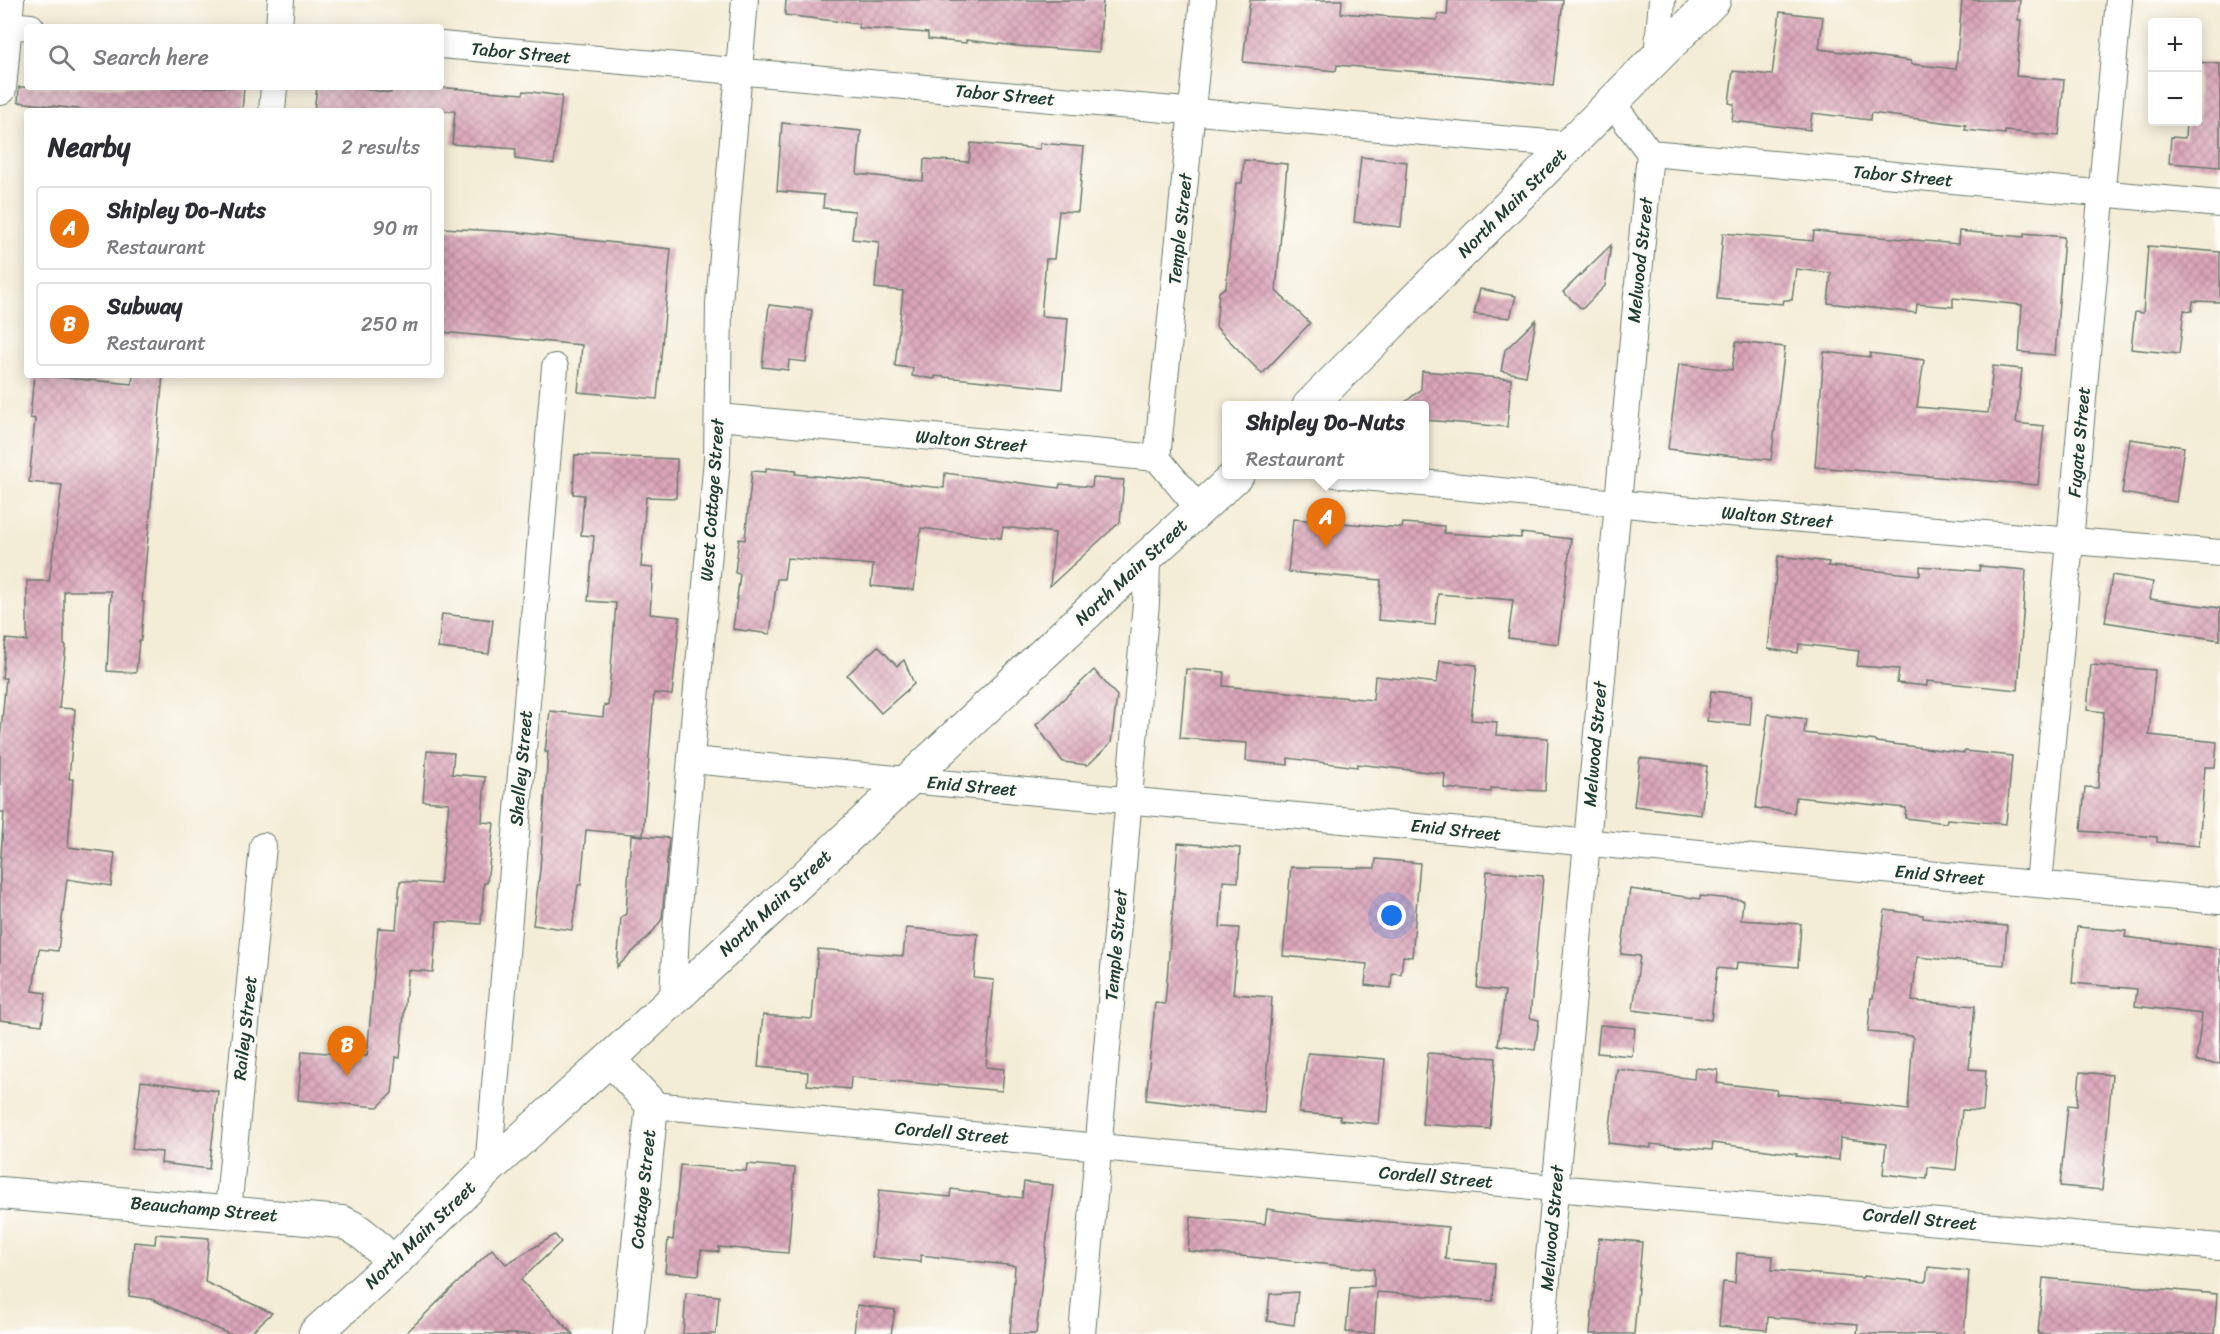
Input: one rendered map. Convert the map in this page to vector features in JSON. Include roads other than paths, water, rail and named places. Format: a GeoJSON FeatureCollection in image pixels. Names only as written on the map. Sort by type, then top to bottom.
{"type":"FeatureCollection","features":[{"type":"Feature","properties":{"kind":"main road","name":"North Main Street"},"geometry":{"type":"LineString","coordinates":[[1313,401],[1714,0]]}},
{"type":"Feature","properties":{"kind":"main road","name":"North Main Street"},"geometry":{"type":"LineString","coordinates":[[315,1334],[393,1263],[488,1169],[610,1059],[1232,479]]}},
{"type":"Feature","properties":{"kind":"street"},"geometry":{"type":"LineString","coordinates":[[279,24],[281,0]]}},
{"type":"Feature","properties":{"kind":"street","name":"West Cottage Street"},"geometry":{"type":"LineString","coordinates":[[673,999],[675,945],[719,417],[719,303],[745,0]]}},
{"type":"Feature","properties":{"kind":"street","name":"Temple Street"},"geometry":{"type":"LineString","coordinates":[[1157,458],[1203,0]]}},
{"type":"Feature","properties":{"kind":"street"},"geometry":{"type":"LineString","coordinates":[[1657,57],[1662,0]]}},
{"type":"Feature","properties":{"kind":"street","name":"Fugate Street"},"geometry":{"type":"LineString","coordinates":[[2039,884],[2119,0]]}},
{"type":"Feature","properties":{"kind":"street"},"geometry":{"type":"LineString","coordinates":[[0,89],[15,17]]}},
{"type":"Feature","properties":{"kind":"street","name":"Tabor Street"},"geometry":{"type":"LineString","coordinates":[[444,45],[1570,145]]}},
{"type":"Feature","properties":{"kind":"street"},"geometry":{"type":"LineString","coordinates":[[272,108],[274,90]]}},
{"type":"Feature","properties":{"kind":"street"},"geometry":{"type":"LineString","coordinates":[[1612,103],[1650,153]]}},
{"type":"Feature","properties":{"kind":"street","name":"Tabor Street"},"geometry":{"type":"LineString","coordinates":[[1650,153],[2220,204]]}},
{"type":"Feature","properties":{"kind":"street","name":"Melwood Street"},"geometry":{"type":"LineString","coordinates":[[1542,1334],[1650,153]]}},
{"type":"Feature","properties":{"kind":"street","name":"Shelley Street"},"geometry":{"type":"LineString","coordinates":[[488,1169],[555,367]]}},
{"type":"Feature","properties":{"kind":"street","name":"Walton Street"},"geometry":{"type":"LineString","coordinates":[[719,417],[1157,458]]}},
{"type":"Feature","properties":{"kind":"street"},"geometry":{"type":"LineString","coordinates":[[1157,458],[1199,509]]}},
{"type":"Feature","properties":{"kind":"street","name":"Walton Street"},"geometry":{"type":"LineString","coordinates":[[1382,479],[1617,504],[2220,554]]}},
{"type":"Feature","properties":{"kind":"street","name":"Temple Street"},"geometry":{"type":"LineString","coordinates":[[1082,1334],[1146,603],[1147,557]]}},
{"type":"Feature","properties":{"kind":"street","name":"Enid Street"},"geometry":{"type":"LineString","coordinates":[[691,760],[2220,901]]}},
{"type":"Feature","properties":{"kind":"street","name":"Railey Street"},"geometry":{"type":"LineString","coordinates":[[228,1211],[263,846]]}},
{"type":"Feature","properties":{"kind":"street","name":"Cottage Street"},"geometry":{"type":"LineString","coordinates":[[610,1059],[651,1105],[629,1334]]}},
{"type":"Feature","properties":{"kind":"street","name":"Cordell Street"},"geometry":{"type":"LineString","coordinates":[[651,1105],[2220,1247]]}},
{"type":"Feature","properties":{"kind":"street","name":"Beauchamp Street"},"geometry":{"type":"LineString","coordinates":[[0,1193],[342,1222],[365,1235],[393,1263]]}},
{"type":"Feature","properties":{"kind":"place","name":"Shipley Do-Nuts"},"geometry":{"type":"Point","coordinates":[1326,548]}},
{"type":"Feature","properties":{"kind":"place","name":"Subway"},"geometry":{"type":"Point","coordinates":[347,1076]}}]}
